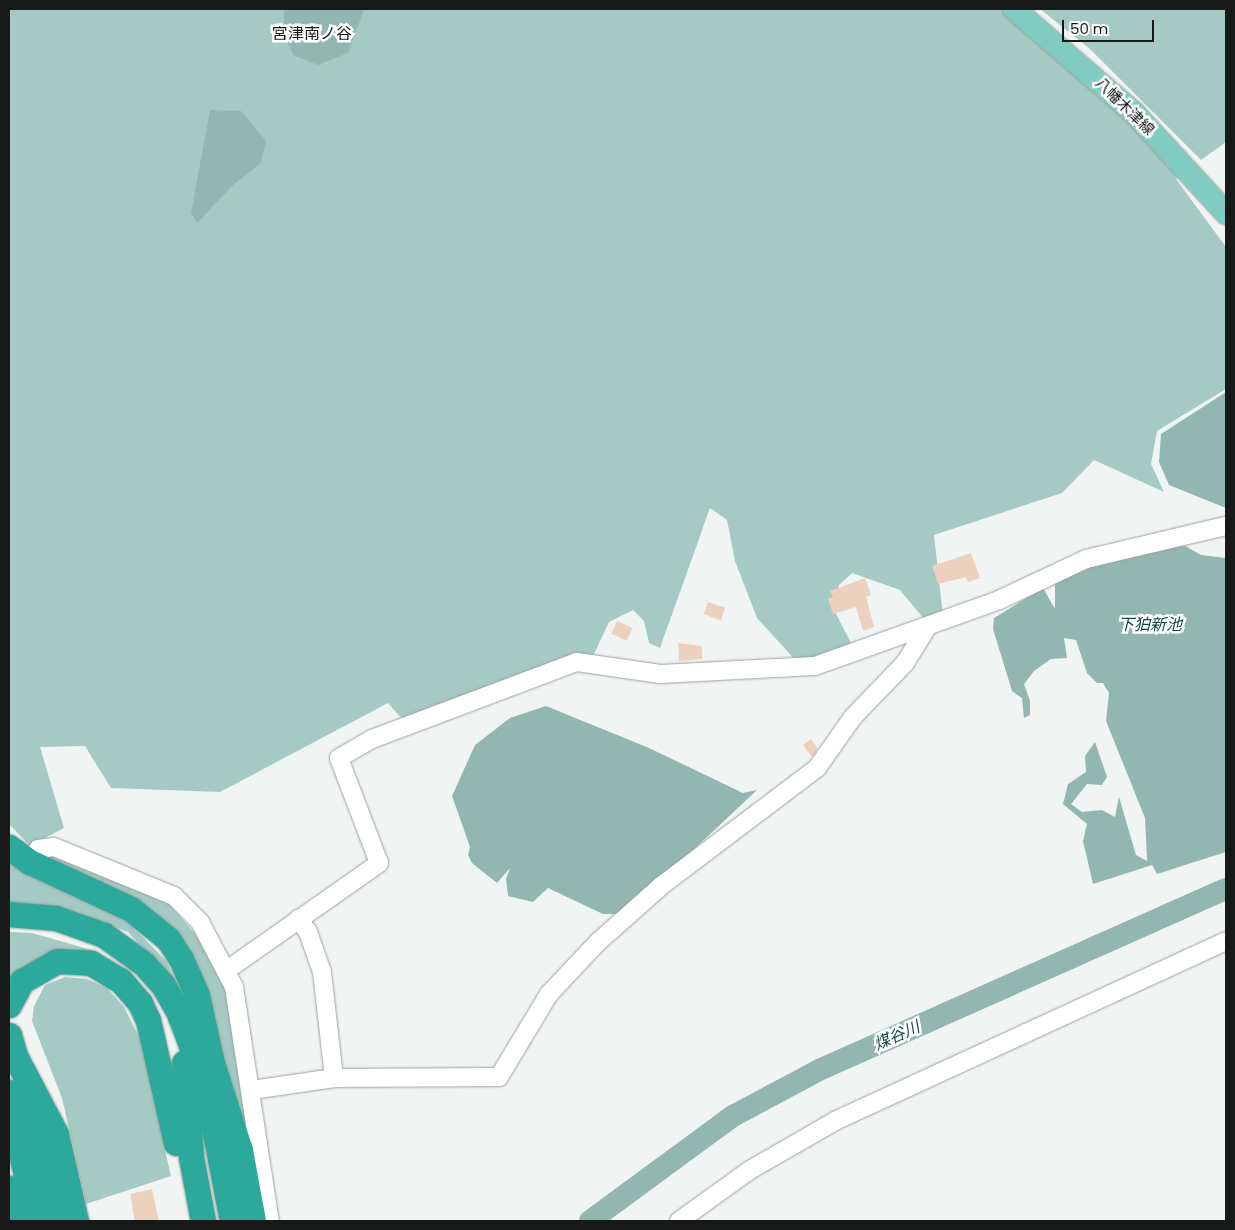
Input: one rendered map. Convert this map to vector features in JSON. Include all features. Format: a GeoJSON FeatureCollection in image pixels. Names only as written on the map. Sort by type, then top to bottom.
{"type":"FeatureCollection","features":[{"type":"Feature","properties":{"kind":"highway"},"geometry":{"type":"LineString","coordinates":[[9,847],[30,862],[131,909],[168,939],[190,974],[213,1221]]}},
{"type":"Feature","properties":{"kind":"highway"},"geometry":{"type":"LineString","coordinates":[[9,914],[56,918],[104,935],[144,964],[163,985],[178,1011],[199,1071],[242,1221]]}},
{"type":"Feature","properties":{"kind":"highway"},"geometry":{"type":"LineString","coordinates":[[9,925],[71,934],[120,958],[159,1000],[179,1045],[199,1071],[240,1150],[254,1221]]}},
{"type":"Feature","properties":{"kind":"highway"},"geometry":{"type":"LineString","coordinates":[[9,1005],[22,981],[58,961],[91,963],[114,976],[131,992],[148,1020],[155,1044],[190,1221]]}},
{"type":"Feature","properties":{"kind":"highway"},"geometry":{"type":"LineString","coordinates":[[9,1035],[15,1056],[59,1144],[76,1221]]}},
{"type":"Feature","properties":{"kind":"highway"},"geometry":{"type":"LineString","coordinates":[[199,1071],[191,1157],[203,1221]]}},
{"type":"Feature","properties":{"kind":"highway"},"geometry":{"type":"LineString","coordinates":[[199,1071],[208,1148],[222,1221]]}},
{"type":"Feature","properties":{"kind":"highway"},"geometry":{"type":"LineString","coordinates":[[199,1071],[215,1133],[232,1221]]}},
{"type":"Feature","properties":{"kind":"highway"},"geometry":{"type":"LineString","coordinates":[[13,1101],[37,1221]]}},
{"type":"Feature","properties":{"kind":"highway"},"geometry":{"type":"LineString","coordinates":[[13,1101],[46,1221]]}},
{"type":"Feature","properties":{"kind":"highway"},"geometry":{"type":"LineString","coordinates":[[13,1101],[39,1148],[56,1221]]}},
{"type":"Feature","properties":{"kind":"highway"},"geometry":{"type":"LineString","coordinates":[[46,1115],[67,1221]]}},
{"type":"Feature","properties":{"kind":"highway"},"geometry":{"type":"LineString","coordinates":[[9,1142],[27,1221]]}},
{"type":"Feature","properties":{"kind":"highway"},"geometry":{"type":"LineString","coordinates":[[9,1188],[17,1221]]}},
{"type":"Feature","properties":{"kind":"main road","name":"八幡木津線"},"geometry":{"type":"LineString","coordinates":[[1014,9],[1134,113],[1226,213]]}},
{"type":"Feature","properties":{"kind":"street"},"geometry":{"type":"LineString","coordinates":[[227,970],[379,863],[339,758],[372,739],[578,662],[660,674],[815,666],[902,634],[926,629],[999,600],[1086,559],[1226,526]]}},
{"type":"Feature","properties":{"kind":"street"},"geometry":{"type":"LineString","coordinates":[[252,1090],[334,1078],[499,1077],[549,994],[598,942],[661,886],[816,768],[853,717],[905,663],[926,629]]}},
{"type":"Feature","properties":{"kind":"street"},"geometry":{"type":"LineString","coordinates":[[38,849],[54,847],[174,896],[200,922],[227,970],[234,987],[252,1090],[270,1221]]}},
{"type":"Feature","properties":{"kind":"street"},"geometry":{"type":"LineString","coordinates":[[298,919],[308,932],[322,972],[334,1078]]}},
{"type":"Feature","properties":{"kind":"street"},"geometry":{"type":"LineString","coordinates":[[679,1221],[759,1165],[837,1120],[1226,941]]}},
{"type":"Feature","properties":{"kind":"shaded area"},"geometry":{"type":"Polygon","coordinates":[[[9,9],[1002,9],[1074,66],[1182,175],[1176,179],[1226,247],[1226,389],[1157,431],[1151,464],[1164,492],[1094,460],[1062,493],[934,535],[943,616],[929,625],[900,590],[852,573],[839,585],[833,608],[854,649],[798,663],[757,618],[735,561],[727,520],[710,508],[660,648],[649,643],[644,621],[633,610],[609,622],[594,654],[404,721],[388,703],[220,792],[111,788],[85,746],[40,747],[64,828],[30,846],[9,824],[9,9]]]}},
{"type":"Feature","properties":{"kind":"shaded area"},"geometry":{"type":"Polygon","coordinates":[[[1040,9],[1226,9],[1226,142],[1201,160],[1090,49],[1040,9]]]}},
{"type":"Feature","properties":{"kind":"shaded area"},"geometry":{"type":"Polygon","coordinates":[[[55,851],[169,904],[208,948],[228,984],[255,1175],[231,1096],[208,995],[194,957],[178,935],[146,905],[41,853],[55,851]]]}},
{"type":"Feature","properties":{"kind":"shaded area"},"geometry":{"type":"Polygon","coordinates":[[[9,856],[129,923],[167,962],[179,989],[128,932],[65,908],[9,902],[9,856]]]}},
{"type":"Feature","properties":{"kind":"shaded area"},"geometry":{"type":"Polygon","coordinates":[[[9,932],[32,933],[74,945],[91,950],[102,959],[85,953],[9,992],[9,932]]]}},
{"type":"Feature","properties":{"kind":"shaded area"},"geometry":{"type":"Polygon","coordinates":[[[65,977],[87,979],[107,988],[124,1007],[139,1037],[171,1176],[86,1204],[62,1098],[32,1021],[34,1006],[45,985],[65,977]]]}},
{"type":"Feature","properties":{"kind":"water"},"geometry":{"type":"Polygon","coordinates":[[[284,9],[364,10],[348,53],[318,65],[293,55],[284,33],[284,9]]]}},
{"type":"Feature","properties":{"kind":"water"},"geometry":{"type":"Polygon","coordinates":[[[210,110],[241,111],[266,141],[261,163],[233,185],[197,223],[191,213],[210,110]]]}},
{"type":"Feature","properties":{"kind":"water"},"geometry":{"type":"Polygon","coordinates":[[[1226,392],[1226,508],[1169,485],[1159,462],[1161,434],[1226,392]]]}},
{"type":"Feature","properties":{"kind":"water","name":"下狛新池"},"geometry":{"type":"Polygon","coordinates":[[[1180,543],[1201,555],[1226,558],[1226,852],[1157,874],[1152,865],[1093,884],[1083,841],[1087,824],[1063,804],[1068,784],[1086,772],[1085,756],[1095,742],[1107,777],[1102,785],[1087,784],[1071,804],[1082,812],[1102,810],[1115,817],[1119,797],[1136,855],[1147,861],[1145,818],[1106,721],[1109,693],[1103,683],[1097,683],[1087,673],[1076,640],[1064,638],[1067,658],[1051,659],[1034,671],[1024,684],[1030,701],[1030,715],[1024,718],[1022,698],[1012,691],[993,629],[994,618],[1043,588],[1055,609],[1055,585],[1059,575],[1180,543]]]}},
{"type":"Feature","properties":{"kind":"water"},"geometry":{"type":"Polygon","coordinates":[[[546,706],[649,748],[743,793],[757,790],[625,914],[603,914],[548,888],[533,902],[508,896],[506,879],[510,868],[497,883],[472,863],[468,855],[470,847],[452,796],[475,745],[510,718],[546,706]]]}},
{"type":"Feature","properties":{"kind":"building"},"geometry":{"type":"Polygon","coordinates":[[[971,553],[980,578],[968,582],[966,577],[938,584],[932,566],[971,553]]]}},
{"type":"Feature","properties":{"kind":"building"},"geometry":{"type":"Polygon","coordinates":[[[865,578],[871,595],[866,597],[874,627],[863,631],[856,607],[833,614],[828,599],[833,597],[830,591],[865,578]]]}},
{"type":"Feature","properties":{"kind":"building"},"geometry":{"type":"Polygon","coordinates":[[[708,602],[725,608],[721,620],[704,614],[708,602]]]}},
{"type":"Feature","properties":{"kind":"building"},"geometry":{"type":"Polygon","coordinates":[[[617,621],[633,628],[627,641],[611,634],[617,621]]]}},
{"type":"Feature","properties":{"kind":"building"},"geometry":{"type":"Polygon","coordinates":[[[678,643],[702,646],[702,659],[679,661],[678,643]]]}},
{"type":"Feature","properties":{"kind":"building"},"geometry":{"type":"Polygon","coordinates":[[[811,739],[818,749],[812,757],[803,745],[811,739]]]}},
{"type":"Feature","properties":{"kind":"building"},"geometry":{"type":"Polygon","coordinates":[[[152,1189],[159,1221],[135,1221],[130,1194],[152,1189]]]}},
{"type":"Feature","properties":{"kind":"waterway","name":"煤谷川"},"geometry":{"type":"LineString","coordinates":[[590,1221],[733,1116],[819,1070],[1226,889]]}},
{"type":"Feature","properties":{"kind":"district","name":"宮津南ノ谷"},"geometry":{"type":"Point","coordinates":[312,34]}}]}
